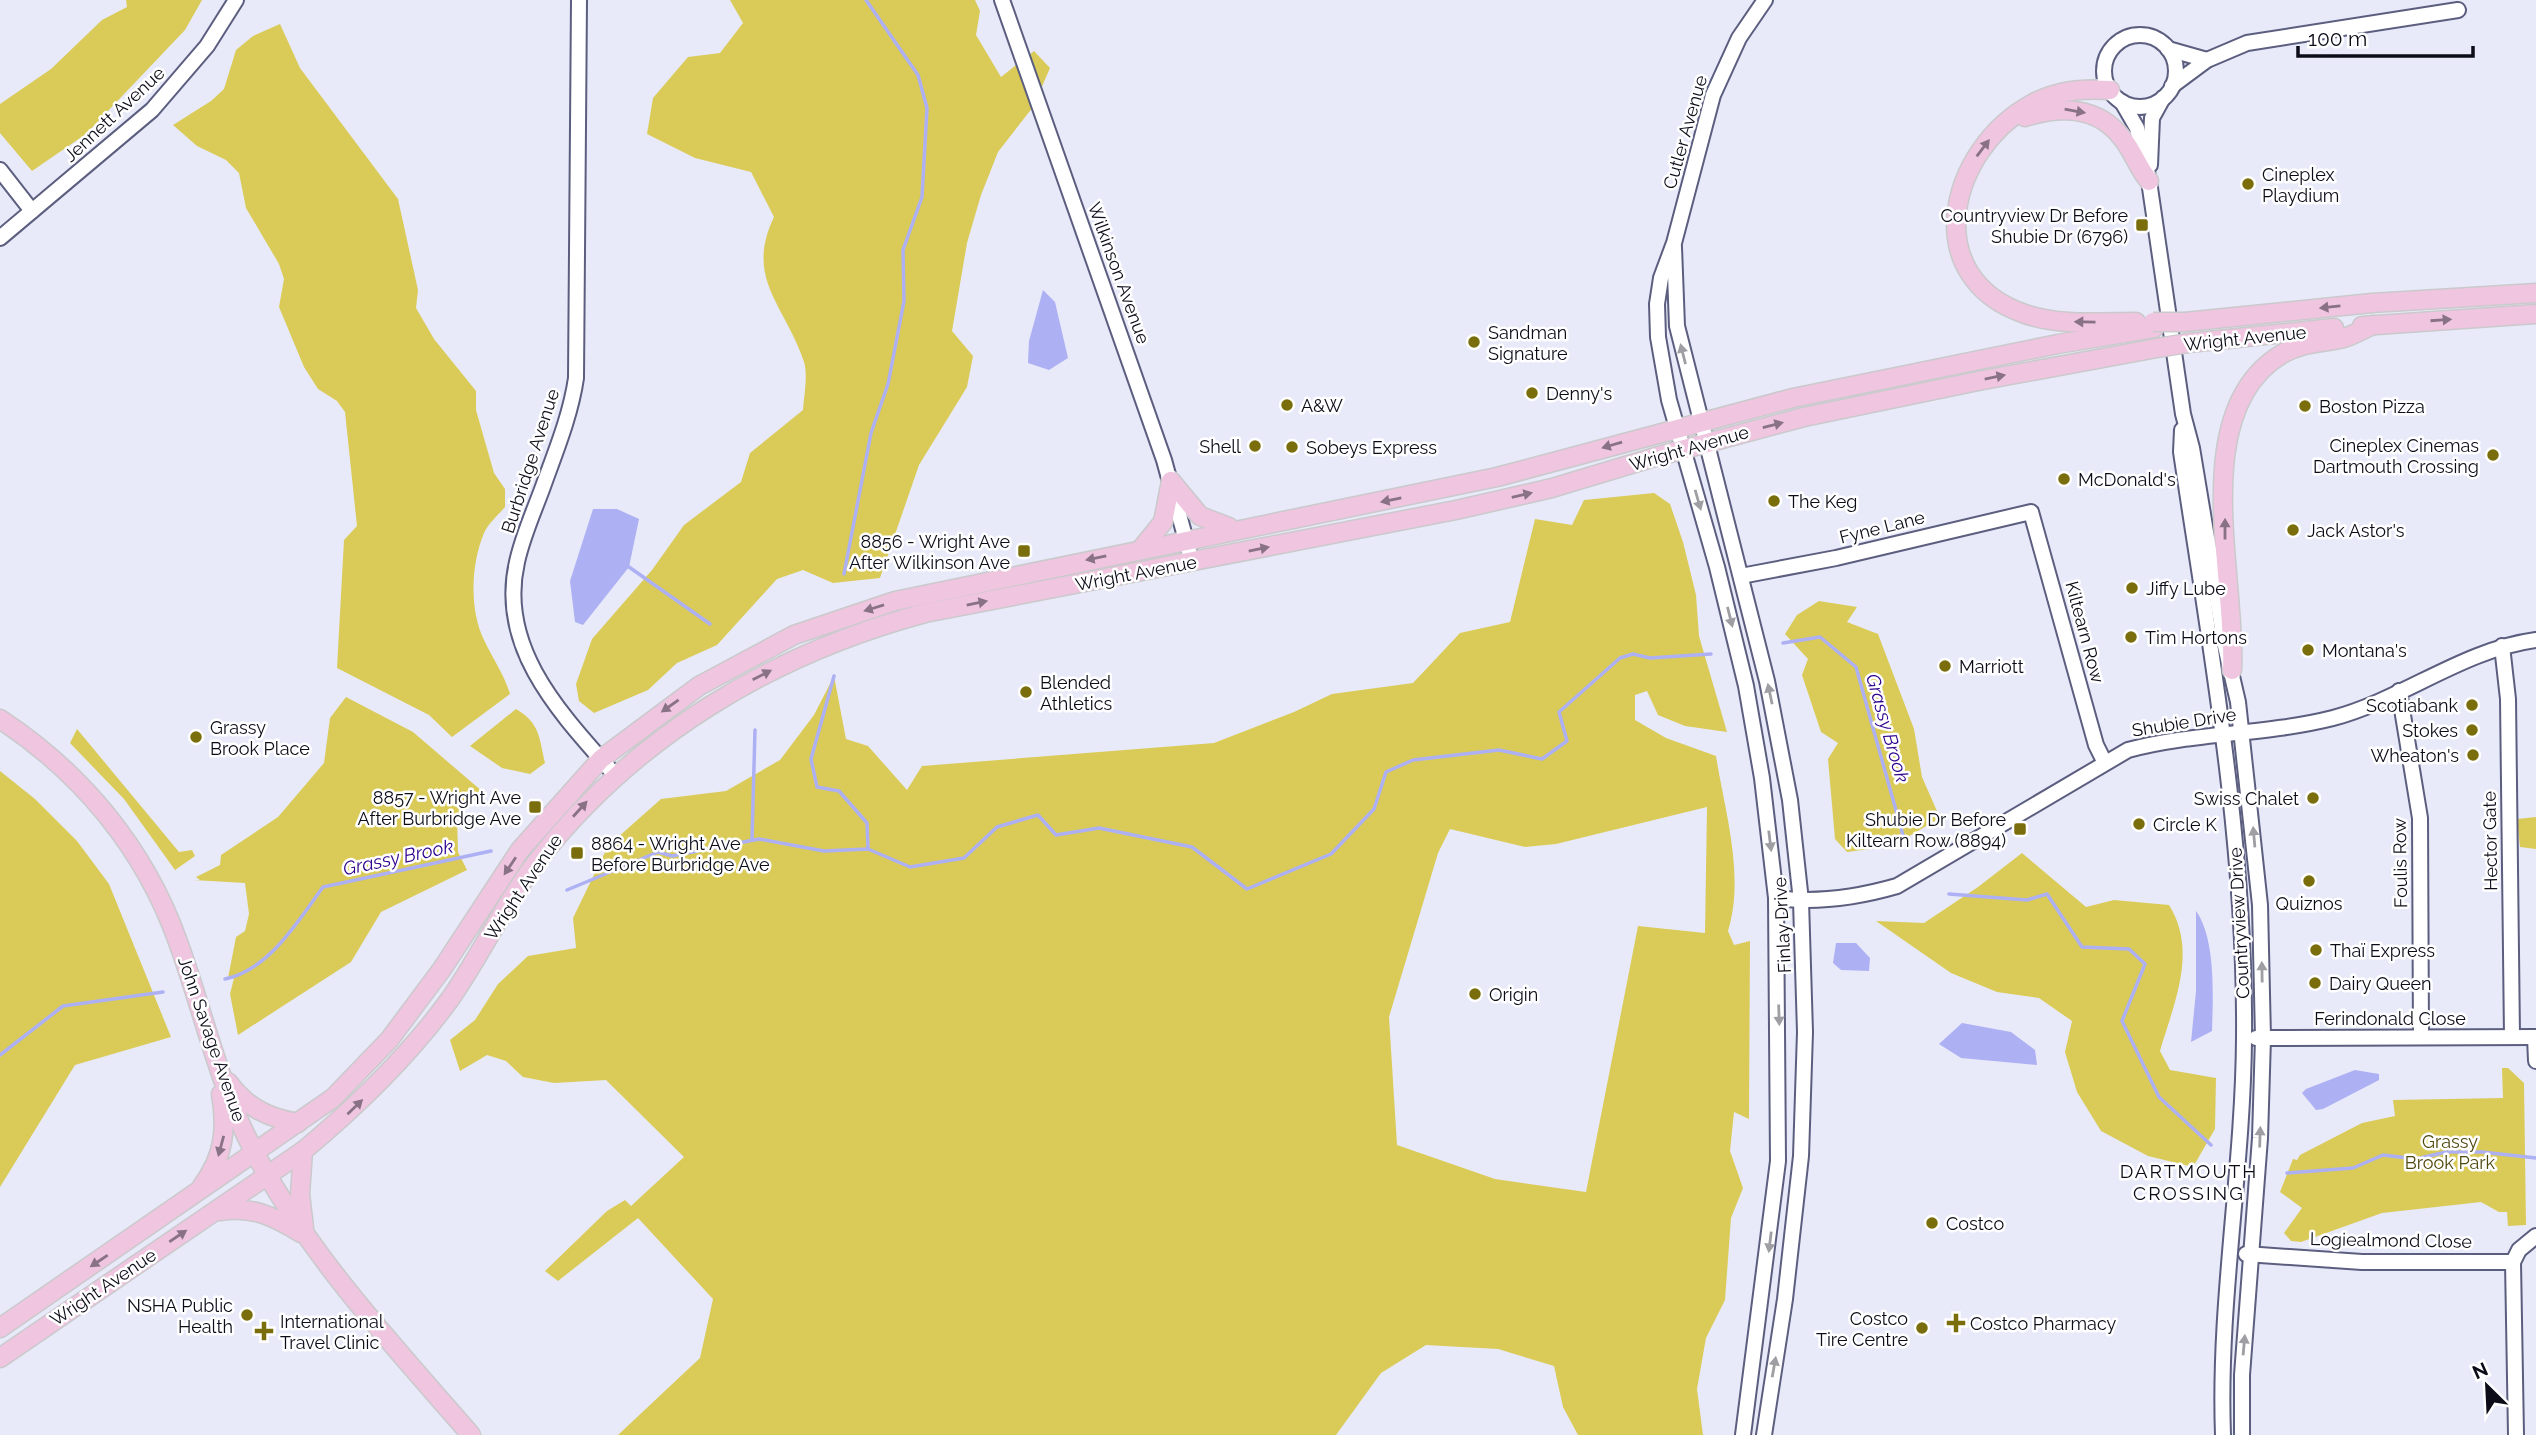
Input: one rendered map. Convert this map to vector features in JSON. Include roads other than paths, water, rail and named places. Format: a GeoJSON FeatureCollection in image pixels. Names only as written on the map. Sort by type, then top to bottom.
{"type":"FeatureCollection","features":[{"type":"Feature","properties":{"kind":"main road"},"geometry":{"type":"LineString","coordinates":[[2116,96],[2080,89],[2056,94],[2032,104],[2008,121],[1973,161],[1958,196],[1955,233],[1964,262],[1974,279],[2006,306],[2046,320],[2154,325]]}},
{"type":"Feature","properties":{"kind":"main road"},"geometry":{"type":"LineString","coordinates":[[2008,121],[2044,111],[2082,111],[2115,131],[2149,181]]}},
{"type":"Feature","properties":{"kind":"main road","name":"Wright Avenue"},"geometry":{"type":"LineString","coordinates":[[0,1328],[256,1155],[333,1098],[389,1040],[442,970],[520,850],[601,759],[699,686],[794,635],[895,601],[1236,528],[1485,480],[1700,421],[1873,380],[2154,325],[2372,303],[2536,293]]}},
{"type":"Feature","properties":{"kind":"main road","name":"Wright Avenue"},"geometry":{"type":"LineString","coordinates":[[0,1358],[303,1151],[366,1095],[450,999],[533,867],[590,799],[615,775],[679,727],[745,684],[835,641],[925,613],[1192,562],[1552,488],[1683,449],[1875,401],[2188,343],[2373,325],[2536,314]]}},
{"type":"Feature","properties":{"kind":"main road"},"geometry":{"type":"LineString","coordinates":[[2232,670],[2234,640],[2225,545],[2225,491],[2231,421],[2239,401],[2261,369],[2284,353],[2310,343],[2345,338],[2373,325]]}},
{"type":"Feature","properties":{"kind":"main road"},"geometry":{"type":"LineString","coordinates":[[1171,481],[1200,516],[1213,523],[1236,528]]}},
{"type":"Feature","properties":{"kind":"main road"},"geometry":{"type":"LineString","coordinates":[[1141,549],[1163,522],[1171,481]]}},
{"type":"Feature","properties":{"kind":"main road","name":"John Savage Avenue"},"geometry":{"type":"LineString","coordinates":[[0,719],[68,772],[97,803],[134,852],[171,922],[213,1054],[267,1175],[304,1235],[471,1435]]}},
{"type":"Feature","properties":{"kind":"main road"},"geometry":{"type":"LineString","coordinates":[[213,1054],[229,1083],[252,1107],[272,1117],[298,1123]]}},
{"type":"Feature","properties":{"kind":"main road"},"geometry":{"type":"LineString","coordinates":[[195,1195],[210,1175],[224,1138],[225,1120],[213,1054]]}},
{"type":"Feature","properties":{"kind":"main road"},"geometry":{"type":"LineString","coordinates":[[303,1151],[300,1194],[304,1235]]}},
{"type":"Feature","properties":{"kind":"main road"},"geometry":{"type":"LineString","coordinates":[[214,1211],[242,1208],[269,1214],[304,1235]]}},
{"type":"Feature","properties":{"kind":"street","name":"Jennett Avenue"},"geometry":{"type":"LineString","coordinates":[[0,238],[116,144],[174,87],[206,46],[236,0]]}},
{"type":"Feature","properties":{"kind":"street","name":"Burbridge Avenue"},"geometry":{"type":"LineString","coordinates":[[579,0],[576,378],[563,430],[517,561],[513,589],[521,642],[533,672],[550,699],[615,775]]}},
{"type":"Feature","properties":{"kind":"street","name":"Wilkinson Avenue"},"geometry":{"type":"LineString","coordinates":[[1002,0],[1171,481],[1192,562]]}},
{"type":"Feature","properties":{"kind":"street","name":"Cutler Avenue"},"geometry":{"type":"LineString","coordinates":[[1677,427],[1658,337],[1661,278],[1674,243],[1713,95],[1739,38],[1765,0]]}},
{"type":"Feature","properties":{"kind":"street"},"geometry":{"type":"LineString","coordinates":[[2207,60],[2187,57],[2168,49],[2155,38],[2144,35],[2122,40],[2107,57],[2105,80],[2116,96],[2138,107],[2163,98],[2172,86],[2207,60],[2246,43],[2458,10]]}},
{"type":"Feature","properties":{"kind":"street"},"geometry":{"type":"LineString","coordinates":[[2168,49],[2175,67],[2172,86]]}},
{"type":"Feature","properties":{"kind":"street","name":"Countryview Drive"},"geometry":{"type":"LineString","coordinates":[[2116,96],[2137,128],[2149,181],[2183,414],[2192,448],[2242,733],[2260,905],[2263,1038],[2252,1254],[2242,1365],[2242,1435]]}},
{"type":"Feature","properties":{"kind":"street","name":"Countryview Drive"},"geometry":{"type":"LineString","coordinates":[[2149,181],[2152,118],[2163,98]]}},
{"type":"Feature","properties":{"kind":"street"},"geometry":{"type":"LineString","coordinates":[[0,170],[33,211]]}},
{"type":"Feature","properties":{"kind":"street","name":"Cutler Avenue"},"geometry":{"type":"LineString","coordinates":[[1674,243],[1677,326],[1700,421]]}},
{"type":"Feature","properties":{"kind":"street","name":"Countryview Drive"},"geometry":{"type":"LineString","coordinates":[[2183,414],[2181,452],[2221,736],[2239,894],[2244,1039],[2232,1252],[2223,1350],[2223,1435]]}},
{"type":"Feature","properties":{"kind":"street","name":"Finlay Drive"},"geometry":{"type":"LineString","coordinates":[[1700,421],[1741,576],[1785,771],[1801,901],[1805,1032],[1801,1156],[1788,1279],[1764,1435]]}},
{"type":"Feature","properties":{"kind":"street","name":"Finlay Drive"},"geometry":{"type":"LineString","coordinates":[[1677,427],[1744,677],[1762,778],[1776,898],[1778,1161],[1742,1435]]}},
{"type":"Feature","properties":{"kind":"street","name":"Fyne Lane"},"geometry":{"type":"LineString","coordinates":[[1741,576],[1836,558],[2031,512]]}},
{"type":"Feature","properties":{"kind":"street","name":"Kiltearn Row"},"geometry":{"type":"LineString","coordinates":[[2031,512],[2094,737],[2104,761]]}},
{"type":"Feature","properties":{"kind":"street","name":"Shubie Drive"},"geometry":{"type":"LineString","coordinates":[[1776,898],[1801,901],[1897,886],[2104,761],[2152,743],[2221,736],[2335,717],[2469,658],[2502,646],[2536,640]]}},
{"type":"Feature","properties":{"kind":"street","name":"Hector Gate"},"geometry":{"type":"LineString","coordinates":[[2502,646],[2508,699],[2512,1037]]}},
{"type":"Feature","properties":{"kind":"street","name":"Foulis Row"},"geometry":{"type":"LineString","coordinates":[[2399,691],[2419,808],[2421,1036]]}},
{"type":"Feature","properties":{"kind":"street"},"geometry":{"type":"LineString","coordinates":[[2535,1037],[2536,1060]]}},
{"type":"Feature","properties":{"kind":"street","name":"Ferindonald Close"},"geometry":{"type":"LineString","coordinates":[[2244,1039],[2535,1037]]}},
{"type":"Feature","properties":{"kind":"street"},"geometry":{"type":"LineString","coordinates":[[2516,1435],[2514,1262],[2519,1251],[2536,1236]]}},
{"type":"Feature","properties":{"kind":"street","name":"Logiealmond Close"},"geometry":{"type":"LineString","coordinates":[[2232,1252],[2362,1262],[2514,1262]]}},
{"type":"Feature","properties":{"kind":"water"},"geometry":{"type":"Polygon","coordinates":[[[1043,290],[1055,302],[1068,358],[1049,370],[1028,363],[1029,341],[1043,290]]]}},
{"type":"Feature","properties":{"kind":"water"},"geometry":{"type":"Polygon","coordinates":[[[593,509],[617,509],[639,519],[629,567],[583,625],[575,622],[570,581],[593,509]]]}},
{"type":"Feature","properties":{"kind":"water"},"geometry":{"type":"Polygon","coordinates":[[[2196,911],[2210,952],[2213,985],[2212,1031],[2191,1042],[2196,991],[2196,911]]]}},
{"type":"Feature","properties":{"kind":"water"},"geometry":{"type":"Polygon","coordinates":[[[1836,943],[1856,943],[1870,958],[1869,971],[1841,970],[1833,963],[1836,943]]]}},
{"type":"Feature","properties":{"kind":"water"},"geometry":{"type":"Polygon","coordinates":[[[1962,1023],[2011,1032],[2035,1050],[2037,1065],[1961,1058],[1939,1044],[1962,1023]]]}},
{"type":"Feature","properties":{"kind":"water"},"geometry":{"type":"Polygon","coordinates":[[[2355,1070],[2379,1074],[2379,1080],[2323,1109],[2316,1110],[2302,1093],[2306,1089],[2355,1070]]]}},
{"type":"Feature","properties":{"kind":"waterway"},"geometry":{"type":"LineString","coordinates":[[844,574],[871,433],[888,384],[904,301],[903,250],[922,197],[927,108],[918,75],[866,0]]}},
{"type":"Feature","properties":{"kind":"waterway"},"geometry":{"type":"LineString","coordinates":[[629,567],[710,624]]}},
{"type":"Feature","properties":{"kind":"waterway","name":"Grassy Brook"},"geometry":{"type":"LineString","coordinates":[[1783,643],[1820,637],[1856,667],[1904,839]]}},
{"type":"Feature","properties":{"kind":"waterway","name":"Grassy Brook"},"geometry":{"type":"LineString","coordinates":[[567,890],[658,852],[672,856],[759,839],[824,851],[868,849],[910,867],[964,858],[997,827],[1038,815],[1056,835],[1099,828],[1192,847],[1247,889],[1331,854],[1374,809],[1386,772],[1413,760],[1499,750],[1542,759],[1567,741],[1559,712],[1620,658],[1633,654],[1650,658],[1711,654]]}},
{"type":"Feature","properties":{"kind":"waterway"},"geometry":{"type":"LineString","coordinates":[[834,676],[811,759],[817,787],[839,791],[867,823],[868,849]]}},
{"type":"Feature","properties":{"kind":"waterway"},"geometry":{"type":"LineString","coordinates":[[752,839],[755,730]]}},
{"type":"Feature","properties":{"kind":"waterway","name":"Grassy Brook"},"geometry":{"type":"LineString","coordinates":[[225,979],[241,974],[269,955],[293,929],[323,887],[491,851]]}},
{"type":"Feature","properties":{"kind":"waterway","name":"Grassy Brook"},"geometry":{"type":"LineString","coordinates":[[1949,894],[2027,900],[2047,894],[2082,947],[2129,949],[2145,964],[2122,1021],[2159,1097],[2211,1145]]}},
{"type":"Feature","properties":{"kind":"waterway","name":"Grassy Brook"},"geometry":{"type":"LineString","coordinates":[[0,1055],[63,1006],[163,992]]}},
{"type":"Feature","properties":{"kind":"waterway","name":"Grassy Brook"},"geometry":{"type":"LineString","coordinates":[[2287,1173],[2353,1168],[2383,1155],[2416,1159],[2446,1152],[2482,1152],[2536,1158]]}},
{"type":"Feature","properties":{"kind":"place","name":"Cineplex Playdium"},"geometry":{"type":"Point","coordinates":[2248,184]}},
{"type":"Feature","properties":{"kind":"place","name":"Countryview Dr Before Shubie Dr (6796)"},"geometry":{"type":"Point","coordinates":[2142,225]}},
{"type":"Feature","properties":{"kind":"place","name":"Sandman Signature"},"geometry":{"type":"Point","coordinates":[1474,342]}},
{"type":"Feature","properties":{"kind":"place","name":"Denny's"},"geometry":{"type":"Point","coordinates":[1532,393]}},
{"type":"Feature","properties":{"kind":"place","name":"A&W"},"geometry":{"type":"Point","coordinates":[1287,405]}},
{"type":"Feature","properties":{"kind":"place","name":"Boston Pizza"},"geometry":{"type":"Point","coordinates":[2305,406]}},
{"type":"Feature","properties":{"kind":"place","name":"Shell"},"geometry":{"type":"Point","coordinates":[1255,446]}},
{"type":"Feature","properties":{"kind":"place","name":"Sobeys Express"},"geometry":{"type":"Point","coordinates":[1292,447]}},
{"type":"Feature","properties":{"kind":"place","name":"Cineplex Cinemas Dartmouth Crossing"},"geometry":{"type":"Point","coordinates":[2493,455]}},
{"type":"Feature","properties":{"kind":"place","name":"McDonald's"},"geometry":{"type":"Point","coordinates":[2064,479]}},
{"type":"Feature","properties":{"kind":"place","name":"The Keg"},"geometry":{"type":"Point","coordinates":[1774,501]}},
{"type":"Feature","properties":{"kind":"place","name":"Jack Astor's"},"geometry":{"type":"Point","coordinates":[2293,530]}},
{"type":"Feature","properties":{"kind":"place","name":"8856 - Wright Ave After Wilkinson Ave"},"geometry":{"type":"Point","coordinates":[1024,551]}},
{"type":"Feature","properties":{"kind":"place","name":"Jiffy Lube"},"geometry":{"type":"Point","coordinates":[2132,588]}},
{"type":"Feature","properties":{"kind":"place","name":"Tim Hortons"},"geometry":{"type":"Point","coordinates":[2131,637]}},
{"type":"Feature","properties":{"kind":"place","name":"Montana's"},"geometry":{"type":"Point","coordinates":[2308,650]}},
{"type":"Feature","properties":{"kind":"place","name":"Marriott"},"geometry":{"type":"Point","coordinates":[1945,666]}},
{"type":"Feature","properties":{"kind":"place","name":"Blended Athletics"},"geometry":{"type":"Point","coordinates":[1026,692]}},
{"type":"Feature","properties":{"kind":"place","name":"Scotiabank"},"geometry":{"type":"Point","coordinates":[2472,705]}},
{"type":"Feature","properties":{"kind":"place","name":"Stokes"},"geometry":{"type":"Point","coordinates":[2472,730]}},
{"type":"Feature","properties":{"kind":"place","name":"Grassy Brook Place"},"geometry":{"type":"Point","coordinates":[196,737]}},
{"type":"Feature","properties":{"kind":"place","name":"Wheaton's"},"geometry":{"type":"Point","coordinates":[2473,755]}},
{"type":"Feature","properties":{"kind":"place","name":"Swiss Chalet"},"geometry":{"type":"Point","coordinates":[2313,798]}},
{"type":"Feature","properties":{"kind":"place","name":"8857 - Wright Ave After Burbridge Ave"},"geometry":{"type":"Point","coordinates":[535,807]}},
{"type":"Feature","properties":{"kind":"place","name":"Circle K"},"geometry":{"type":"Point","coordinates":[2139,824]}},
{"type":"Feature","properties":{"kind":"place","name":"Shubie Dr Before Kiltearn Row (8894)"},"geometry":{"type":"Point","coordinates":[2020,829]}},
{"type":"Feature","properties":{"kind":"place","name":"8864 - Wright Ave Before Burbridge Ave"},"geometry":{"type":"Point","coordinates":[577,853]}},
{"type":"Feature","properties":{"kind":"place","name":"Quiznos"},"geometry":{"type":"Point","coordinates":[2309,881]}},
{"type":"Feature","properties":{"kind":"place","name":"Thaï Express"},"geometry":{"type":"Point","coordinates":[2316,950]}},
{"type":"Feature","properties":{"kind":"place","name":"Dairy Queen"},"geometry":{"type":"Point","coordinates":[2315,983]}},
{"type":"Feature","properties":{"kind":"place","name":"Origin"},"geometry":{"type":"Point","coordinates":[1475,994]}},
{"type":"Feature","properties":{"kind":"place","name":"Costco"},"geometry":{"type":"Point","coordinates":[1932,1223]}},
{"type":"Feature","properties":{"kind":"place","name":"NSHA Public Health"},"geometry":{"type":"Point","coordinates":[247,1315]}},
{"type":"Feature","properties":{"kind":"place","name":"Costco Pharmacy"},"geometry":{"type":"Point","coordinates":[1956,1323]}},
{"type":"Feature","properties":{"kind":"place","name":"Costco Tire Centre"},"geometry":{"type":"Point","coordinates":[1922,1328]}},
{"type":"Feature","properties":{"kind":"place","name":"International Travel Clinic"},"geometry":{"type":"Point","coordinates":[264,1331]}},
{"type":"Feature","properties":{"kind":"district","name":"DARTMOUTH CROSSING"},"geometry":{"type":"Point","coordinates":[2189,1182]}},
{"type":"Feature","properties":{"kind":"park label","name":"Grassy Brook Park"},"geometry":{"type":"Point","coordinates":[2450,1151]}}]}
